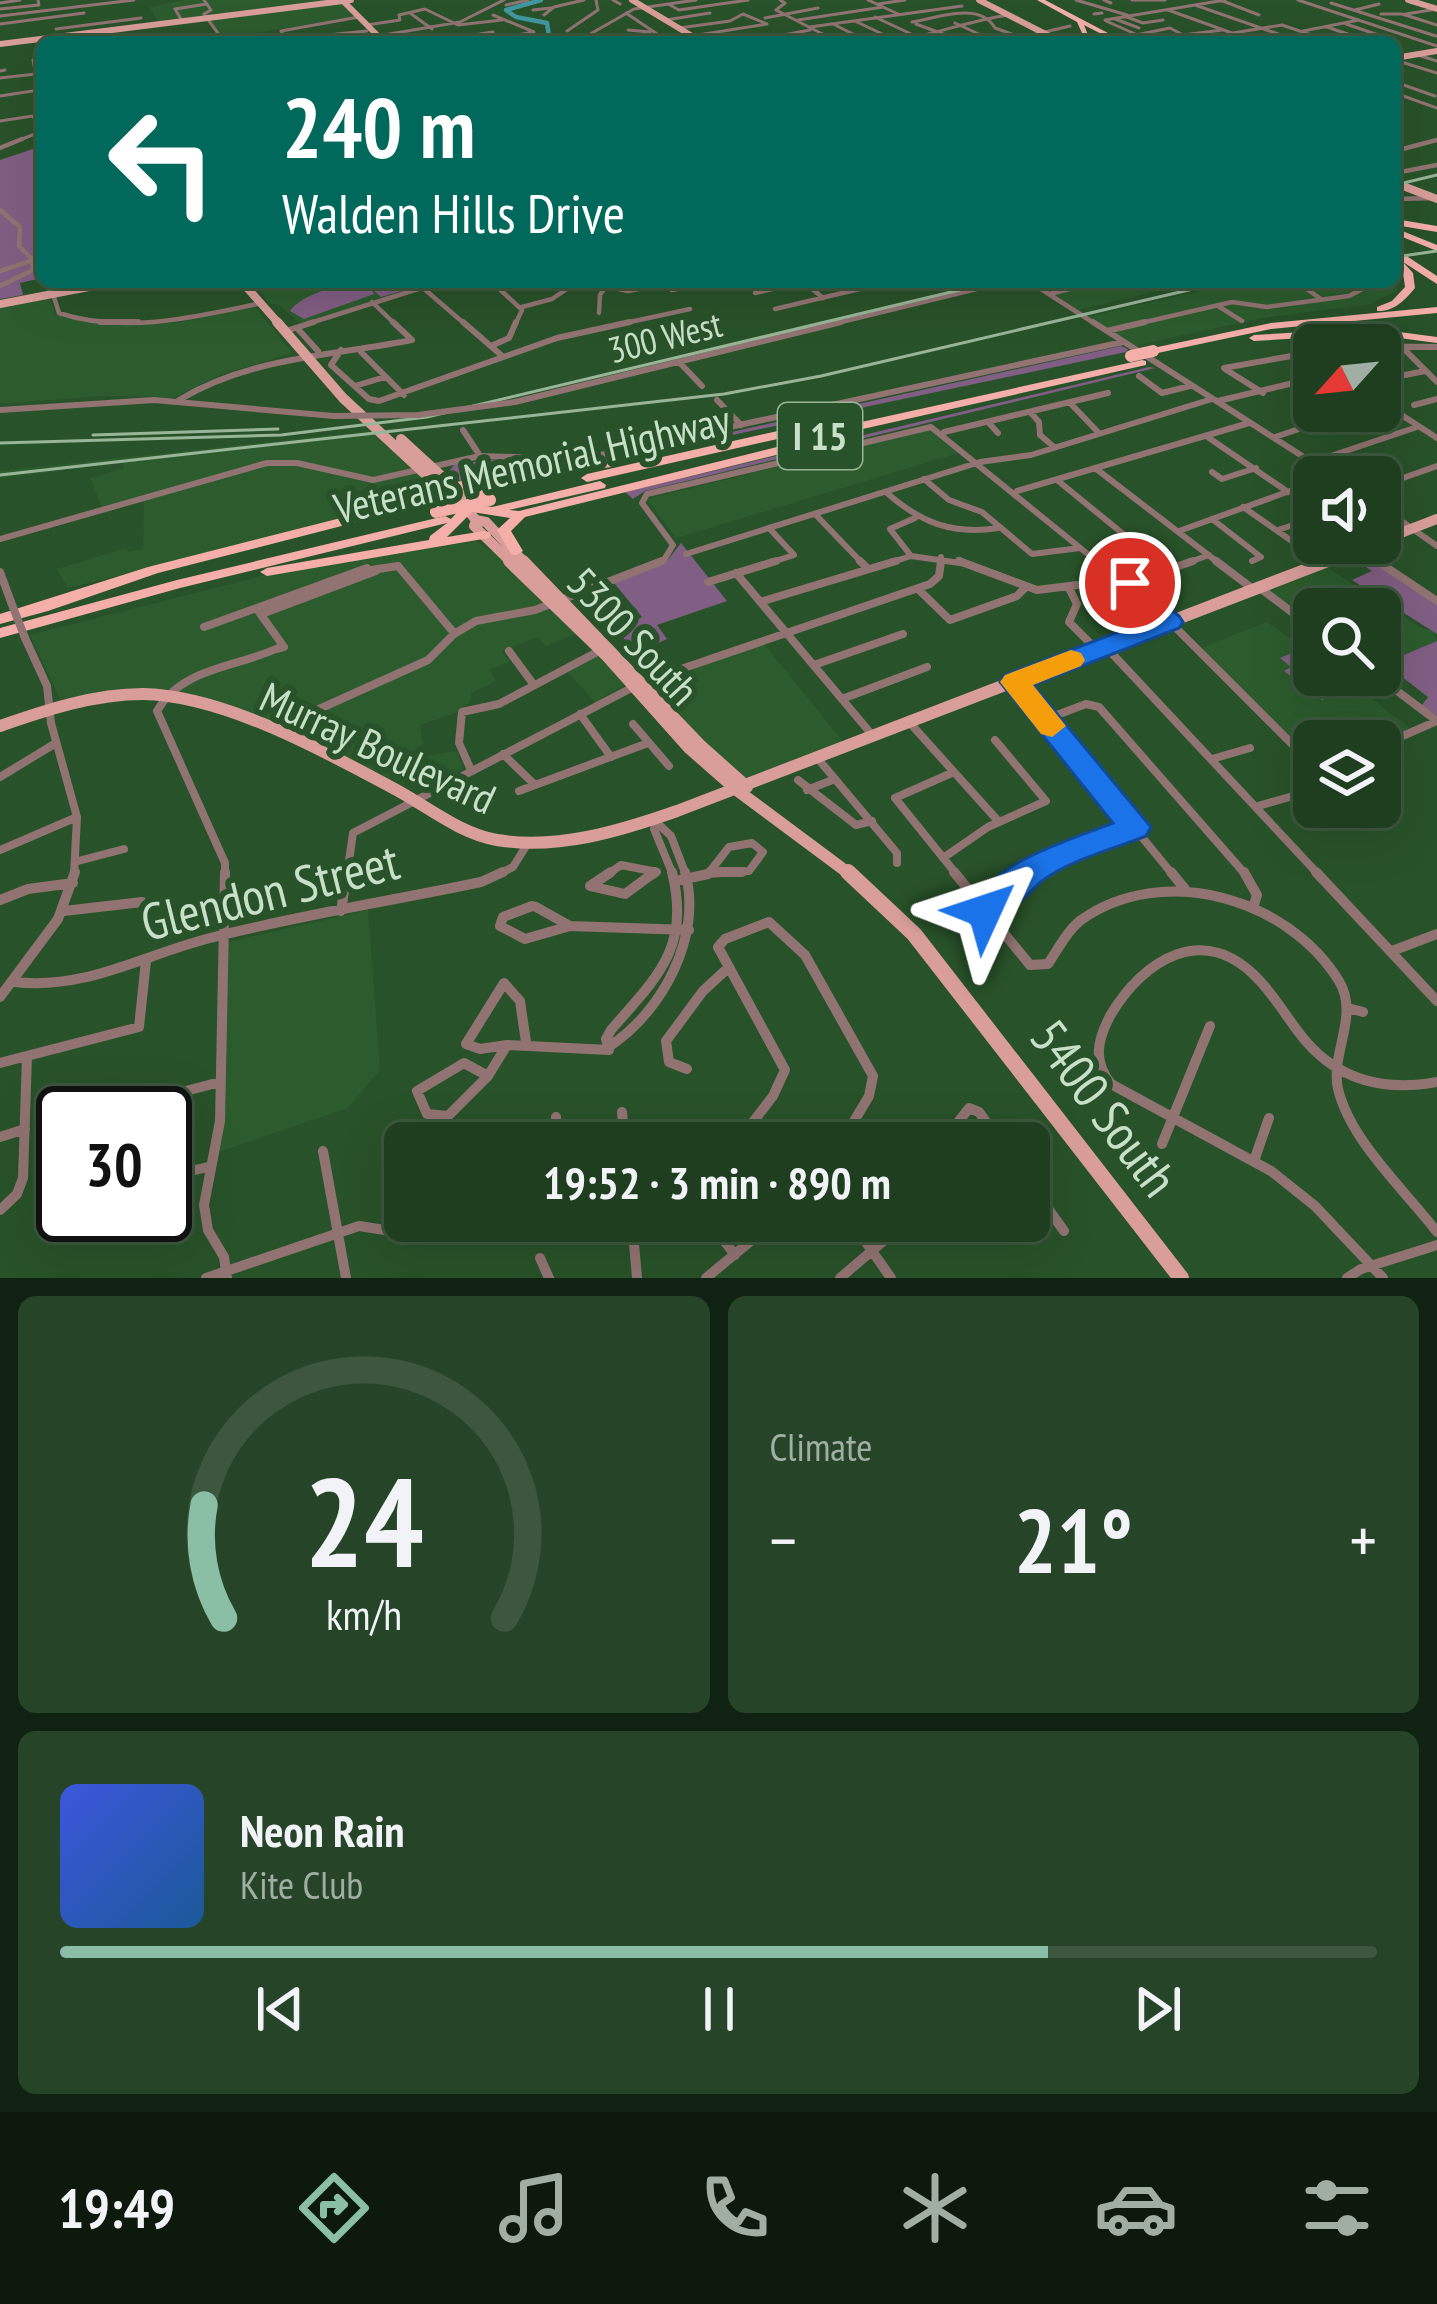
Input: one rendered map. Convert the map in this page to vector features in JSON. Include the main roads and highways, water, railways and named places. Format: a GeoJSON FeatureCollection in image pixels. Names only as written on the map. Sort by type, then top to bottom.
{"type":"FeatureCollection","features":[{"type":"Feature","properties":{"kind":"highway"},"geometry":{"type":"LineString","coordinates":[[1044,0],[1110,31],[1134,35]]}},
{"type":"Feature","properties":{"kind":"highway"},"geometry":{"type":"LineString","coordinates":[[1044,0],[1134,35]]}},
{"type":"Feature","properties":{"kind":"highway"},"geometry":{"type":"LineString","coordinates":[[1044,0],[1087,29],[1083,36]]}},
{"type":"Feature","properties":{"kind":"highway"},"geometry":{"type":"LineString","coordinates":[[1401,227],[1437,230]]}},
{"type":"Feature","properties":{"kind":"highway"},"geometry":{"type":"LineString","coordinates":[[1401,230],[1437,248]]}},
{"type":"Feature","properties":{"kind":"highway"},"geometry":{"type":"LineString","coordinates":[[1401,259],[1437,285]]}},
{"type":"Feature","properties":{"kind":"highway"},"geometry":{"type":"LineString","coordinates":[[1271,326],[1373,312],[1396,303],[1410,281],[1401,265]]}},
{"type":"Feature","properties":{"kind":"highway","name":"Veterans Memorial Highway"},"geometry":{"type":"LineString","coordinates":[[494,504],[1137,365],[1158,355],[1271,326],[1437,310]]}},
{"type":"Feature","properties":{"kind":"highway","name":"Veterans Memorial Highway"},"geometry":{"type":"LineString","coordinates":[[1158,355],[1254,338],[1437,319]]}},
{"type":"Feature","properties":{"kind":"highway"},"geometry":{"type":"LineString","coordinates":[[1254,338],[1393,338],[1437,343]]}},
{"type":"Feature","properties":{"kind":"highway","name":"Veterans Memorial Highway"},"geometry":{"type":"LineString","coordinates":[[0,619],[861,416],[1137,365]]}},
{"type":"Feature","properties":{"kind":"highway"},"geometry":{"type":"LineString","coordinates":[[453,486],[517,479],[861,416]]}},
{"type":"Feature","properties":{"kind":"highway"},"geometry":{"type":"LineString","coordinates":[[33,610],[153,570],[400,507],[428,503],[505,516],[542,510],[829,438],[840,431]]}},
{"type":"Feature","properties":{"kind":"highway"},"geometry":{"type":"LineString","coordinates":[[400,507],[433,494],[430,471]]}},
{"type":"Feature","properties":{"kind":"highway"},"geometry":{"type":"LineString","coordinates":[[414,547],[448,532],[488,489],[517,479]]}},
{"type":"Feature","properties":{"kind":"highway"},"geometry":{"type":"LineString","coordinates":[[516,551],[505,533],[508,523],[542,510]]}},
{"type":"Feature","properties":{"kind":"highway","name":"Veterans Memorial Highway"},"geometry":{"type":"LineString","coordinates":[[0,633],[441,516]]}},
{"type":"Feature","properties":{"kind":"highway"},"geometry":{"type":"LineString","coordinates":[[128,598],[484,536]]}},
{"type":"Feature","properties":{"kind":"main road"},"geometry":{"type":"LineString","coordinates":[[90,36],[143,22],[345,0],[377,36]]}},
{"type":"Feature","properties":{"kind":"main road"},"geometry":{"type":"LineString","coordinates":[[632,0],[692,36]]}},
{"type":"Feature","properties":{"kind":"main road"},"geometry":{"type":"LineString","coordinates":[[979,0],[1054,36]]}},
{"type":"Feature","properties":{"kind":"main road"},"geometry":{"type":"LineString","coordinates":[[1408,0],[1437,6]]}},
{"type":"Feature","properties":{"kind":"main road"},"geometry":{"type":"LineString","coordinates":[[46,36],[55,27],[77,36]]}},
{"type":"Feature","properties":{"kind":"main road"},"geometry":{"type":"LineString","coordinates":[[0,44],[36,41]]}},
{"type":"Feature","properties":{"kind":"main road"},"geometry":{"type":"LineString","coordinates":[[1401,58],[1436,53]]}},
{"type":"Feature","properties":{"kind":"main road"},"geometry":{"type":"LineString","coordinates":[[1401,185],[1437,198]]}},
{"type":"Feature","properties":{"kind":"main road"},"geometry":{"type":"LineString","coordinates":[[0,302],[71,288]]}},
{"type":"Feature","properties":{"kind":"main road"},"geometry":{"type":"LineString","coordinates":[[52,292],[77,288]]}},
{"type":"Feature","properties":{"kind":"main road","name":"5300 South"},"geometry":{"type":"LineString","coordinates":[[250,288],[365,410],[516,551],[601,650],[638,684]]}},
{"type":"Feature","properties":{"kind":"main road","name":"5300 South"},"geometry":{"type":"LineString","coordinates":[[260,303],[293,329],[310,353]]}},
{"type":"Feature","properties":{"kind":"main road","name":"5300 South"},"geometry":{"type":"LineString","coordinates":[[430,471],[462,495],[474,526],[558,601],[638,684],[688,748],[841,865],[914,934]]}},
{"type":"Feature","properties":{"kind":"main road"},"geometry":{"type":"LineString","coordinates":[[1401,533],[1437,519]]}},
{"type":"Feature","properties":{"kind":"main road"},"geometry":{"type":"LineString","coordinates":[[739,789],[1318,564]]}},
{"type":"Feature","properties":{"kind":"main road","name":"Murray Boulevard"},"geometry":{"type":"LineString","coordinates":[[0,726],[119,695],[167,695],[205,704],[276,735],[470,832],[528,843],[656,821],[739,789]]}},
{"type":"Feature","properties":{"kind":"main road"},"geometry":{"type":"LineString","coordinates":[[739,789],[854,743]]}},
{"type":"Feature","properties":{"kind":"main road","name":"5400 South"},"geometry":{"type":"LineString","coordinates":[[914,934],[1181,1278]]}},
{"type":"Feature","properties":{"kind":"waterway"},"geometry":{"type":"LineString","coordinates":[[541,0],[506,10],[516,17],[547,23],[549,36]]}},
{"type":"Feature","properties":{"kind":"tram line"},"geometry":{"type":"LineString","coordinates":[[1401,184],[1437,175]]}},
{"type":"Feature","properties":{"kind":"tram line"},"geometry":{"type":"LineString","coordinates":[[0,443],[281,435],[427,417],[968,288]]}},
{"type":"Feature","properties":{"kind":"railway"},"geometry":{"type":"LineString","coordinates":[[1401,256],[1437,251]]}},
{"type":"Feature","properties":{"kind":"railway"},"geometry":{"type":"LineString","coordinates":[[0,475],[724,394],[821,376],[1197,288]]}},
{"type":"Feature","properties":{"kind":"railway"},"geometry":{"type":"LineString","coordinates":[[93,435],[278,429]]}}]}
